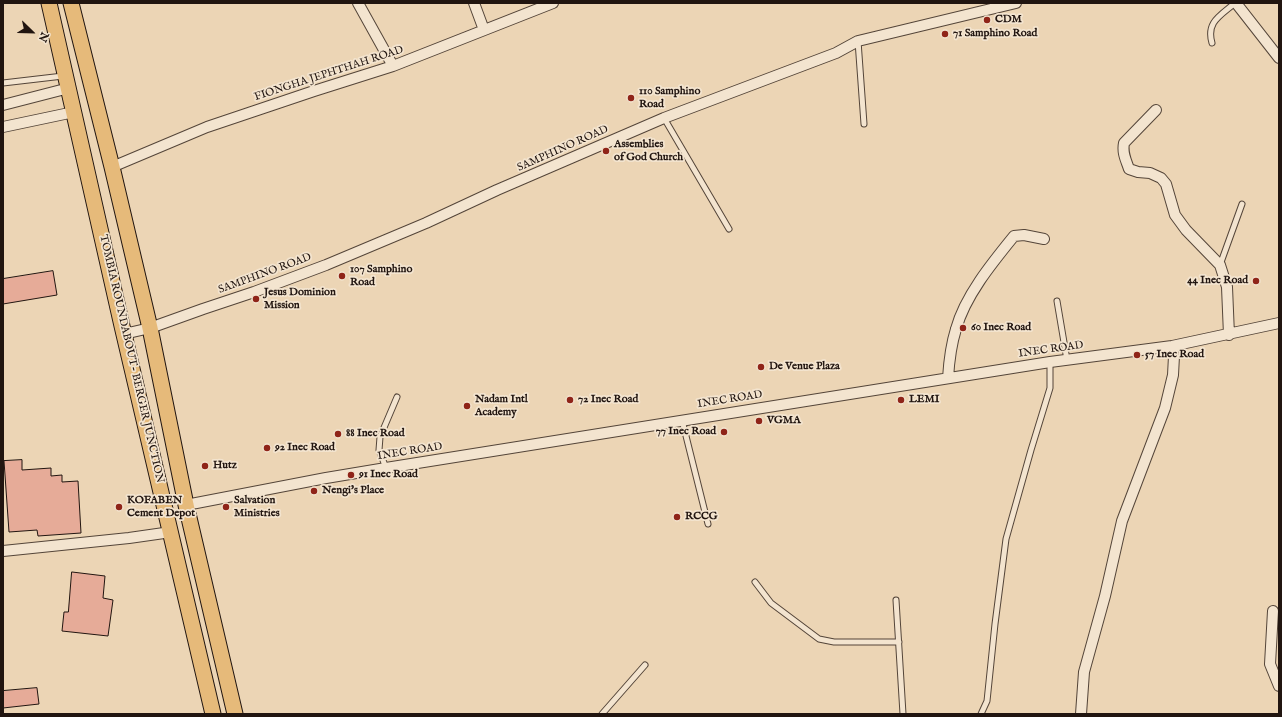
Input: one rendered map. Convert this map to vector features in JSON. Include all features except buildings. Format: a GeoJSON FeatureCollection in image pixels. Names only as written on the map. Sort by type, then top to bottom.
{"type":"FeatureCollection","features":[{"type":"Feature","properties":{"kind":"main road","name":"TOMBIA ROUNDABOUT- BERGER JUNCTION"},"geometry":{"type":"LineString","coordinates":[[49,3],[124,334],[213,714]]}},
{"type":"Feature","properties":{"kind":"main road","name":"TOMBIA ROUNDABOUT- BERGER JUNCTION"},"geometry":{"type":"LineString","coordinates":[[71,3],[150,328],[186,505],[235,714]]}},
{"type":"Feature","properties":{"kind":"street"},"geometry":{"type":"LineString","coordinates":[[358,3],[393,66]]}},
{"type":"Feature","properties":{"kind":"street"},"geometry":{"type":"LineString","coordinates":[[474,3],[484,30]]}},
{"type":"Feature","properties":{"kind":"street","name":"FIONGHA JEPHTHAH ROAD"},"geometry":{"type":"LineString","coordinates":[[112,167],[207,128],[314,91],[393,66],[554,3]]}},
{"type":"Feature","properties":{"kind":"street","name":"SAMPHINO ROAD"},"geometry":{"type":"LineString","coordinates":[[124,334],[150,328],[326,265],[426,223],[664,118],[836,53],[858,41],[1016,3]]}},
{"type":"Feature","properties":{"kind":"street"},"geometry":{"type":"LineString","coordinates":[[1235,3],[1279,58]]}},
{"type":"Feature","properties":{"kind":"street"},"geometry":{"type":"LineString","coordinates":[[3,105],[68,82]]}},
{"type":"Feature","properties":{"kind":"street"},"geometry":{"type":"LineString","coordinates":[[1156,110],[1124,143],[1123,150],[1129,169],[1138,172],[1150,173],[1161,178],[1166,184],[1176,215],[1186,230],[1220,265],[1227,287],[1229,335]]}},
{"type":"Feature","properties":{"kind":"street"},"geometry":{"type":"LineString","coordinates":[[3,127],[74,112]]}},
{"type":"Feature","properties":{"kind":"street"},"geometry":{"type":"LineString","coordinates":[[948,378],[949,359],[956,328],[969,298],[997,257],[1014,236],[1024,235],[1044,239]]}},
{"type":"Feature","properties":{"kind":"street","name":"INEC ROAD"},"geometry":{"type":"LineString","coordinates":[[186,505],[326,478],[682,420],[1050,362],[1172,346],[1229,335],[1279,323]]}},
{"type":"Feature","properties":{"kind":"street"},"geometry":{"type":"LineString","coordinates":[[1080,714],[1084,672],[1105,596],[1122,521],[1166,408],[1173,375],[1174,356],[1172,346]]}},
{"type":"Feature","properties":{"kind":"street"},"geometry":{"type":"LineString","coordinates":[[3,551],[129,538],[171,532]]}},
{"type":"Feature","properties":{"kind":"street"},"geometry":{"type":"LineString","coordinates":[[1273,611],[1270,664],[1279,686]]}},
{"type":"Feature","properties":{"kind":"lane"},"geometry":{"type":"LineString","coordinates":[[1212,43],[1210,35],[1211,26],[1216,19],[1235,3]]}},
{"type":"Feature","properties":{"kind":"lane"},"geometry":{"type":"LineString","coordinates":[[858,41],[864,124]]}},
{"type":"Feature","properties":{"kind":"lane"},"geometry":{"type":"LineString","coordinates":[[3,83],[68,82]]}},
{"type":"Feature","properties":{"kind":"lane"},"geometry":{"type":"LineString","coordinates":[[664,118],[729,228]]}},
{"type":"Feature","properties":{"kind":"lane"},"geometry":{"type":"LineString","coordinates":[[1220,265],[1242,204]]}},
{"type":"Feature","properties":{"kind":"lane"},"geometry":{"type":"LineString","coordinates":[[1057,301],[1067,360]]}},
{"type":"Feature","properties":{"kind":"lane"},"geometry":{"type":"LineString","coordinates":[[981,714],[987,701],[1006,539],[1050,388],[1050,362]]}},
{"type":"Feature","properties":{"kind":"lane"},"geometry":{"type":"LineString","coordinates":[[386,468],[379,450],[380,437],[397,397]]}},
{"type":"Feature","properties":{"kind":"lane"},"geometry":{"type":"LineString","coordinates":[[682,420],[708,524]]}},
{"type":"Feature","properties":{"kind":"lane"},"geometry":{"type":"LineString","coordinates":[[755,582],[771,604],[819,639],[834,642],[899,642]]}},
{"type":"Feature","properties":{"kind":"lane"},"geometry":{"type":"LineString","coordinates":[[896,600],[903,714]]}},
{"type":"Feature","properties":{"kind":"lane"},"geometry":{"type":"LineString","coordinates":[[602,714],[645,665]]}},
{"type":"Feature","properties":{"kind":"place","name":"CDM"},"geometry":{"type":"Point","coordinates":[987,20]}},
{"type":"Feature","properties":{"kind":"place","name":"71 Samphino Road"},"geometry":{"type":"Point","coordinates":[945,34]}},
{"type":"Feature","properties":{"kind":"place","name":"110 Samphino Road"},"geometry":{"type":"Point","coordinates":[631,98]}},
{"type":"Feature","properties":{"kind":"place","name":"Assemblies of God Church"},"geometry":{"type":"Point","coordinates":[606,151]}},
{"type":"Feature","properties":{"kind":"place","name":"107 Samphino Road"},"geometry":{"type":"Point","coordinates":[342,276]}},
{"type":"Feature","properties":{"kind":"place","name":"44 Inec Road"},"geometry":{"type":"Point","coordinates":[1256,281]}},
{"type":"Feature","properties":{"kind":"place","name":"Jesus Dominion Mission"},"geometry":{"type":"Point","coordinates":[256,299]}},
{"type":"Feature","properties":{"kind":"place","name":"60 Inec Road"},"geometry":{"type":"Point","coordinates":[963,328]}},
{"type":"Feature","properties":{"kind":"place","name":"57 Inec Road"},"geometry":{"type":"Point","coordinates":[1137,355]}},
{"type":"Feature","properties":{"kind":"place","name":"De Venue Plaza"},"geometry":{"type":"Point","coordinates":[761,367]}},
{"type":"Feature","properties":{"kind":"place","name":"72 Inec Road"},"geometry":{"type":"Point","coordinates":[570,400]}},
{"type":"Feature","properties":{"kind":"place","name":"LEMI"},"geometry":{"type":"Point","coordinates":[901,400]}},
{"type":"Feature","properties":{"kind":"place","name":"Nadam Intl Academy"},"geometry":{"type":"Point","coordinates":[467,406]}},
{"type":"Feature","properties":{"kind":"place","name":"VGMA"},"geometry":{"type":"Point","coordinates":[759,421]}},
{"type":"Feature","properties":{"kind":"place","name":"77 Inec Road"},"geometry":{"type":"Point","coordinates":[724,432]}},
{"type":"Feature","properties":{"kind":"place","name":"88 Inec Road"},"geometry":{"type":"Point","coordinates":[338,434]}},
{"type":"Feature","properties":{"kind":"place","name":"92 Inec Road"},"geometry":{"type":"Point","coordinates":[267,448]}},
{"type":"Feature","properties":{"kind":"place","name":"Hutz"},"geometry":{"type":"Point","coordinates":[205,466]}},
{"type":"Feature","properties":{"kind":"place","name":"91 Inec Road"},"geometry":{"type":"Point","coordinates":[351,475]}},
{"type":"Feature","properties":{"kind":"place","name":"Nengi's Place"},"geometry":{"type":"Point","coordinates":[314,491]}},
{"type":"Feature","properties":{"kind":"place","name":"KOFABEN Cement Depot"},"geometry":{"type":"Point","coordinates":[119,507]}},
{"type":"Feature","properties":{"kind":"place","name":"Salvation Ministries"},"geometry":{"type":"Point","coordinates":[226,507]}},
{"type":"Feature","properties":{"kind":"place","name":"RCCG"},"geometry":{"type":"Point","coordinates":[677,517]}}]}
